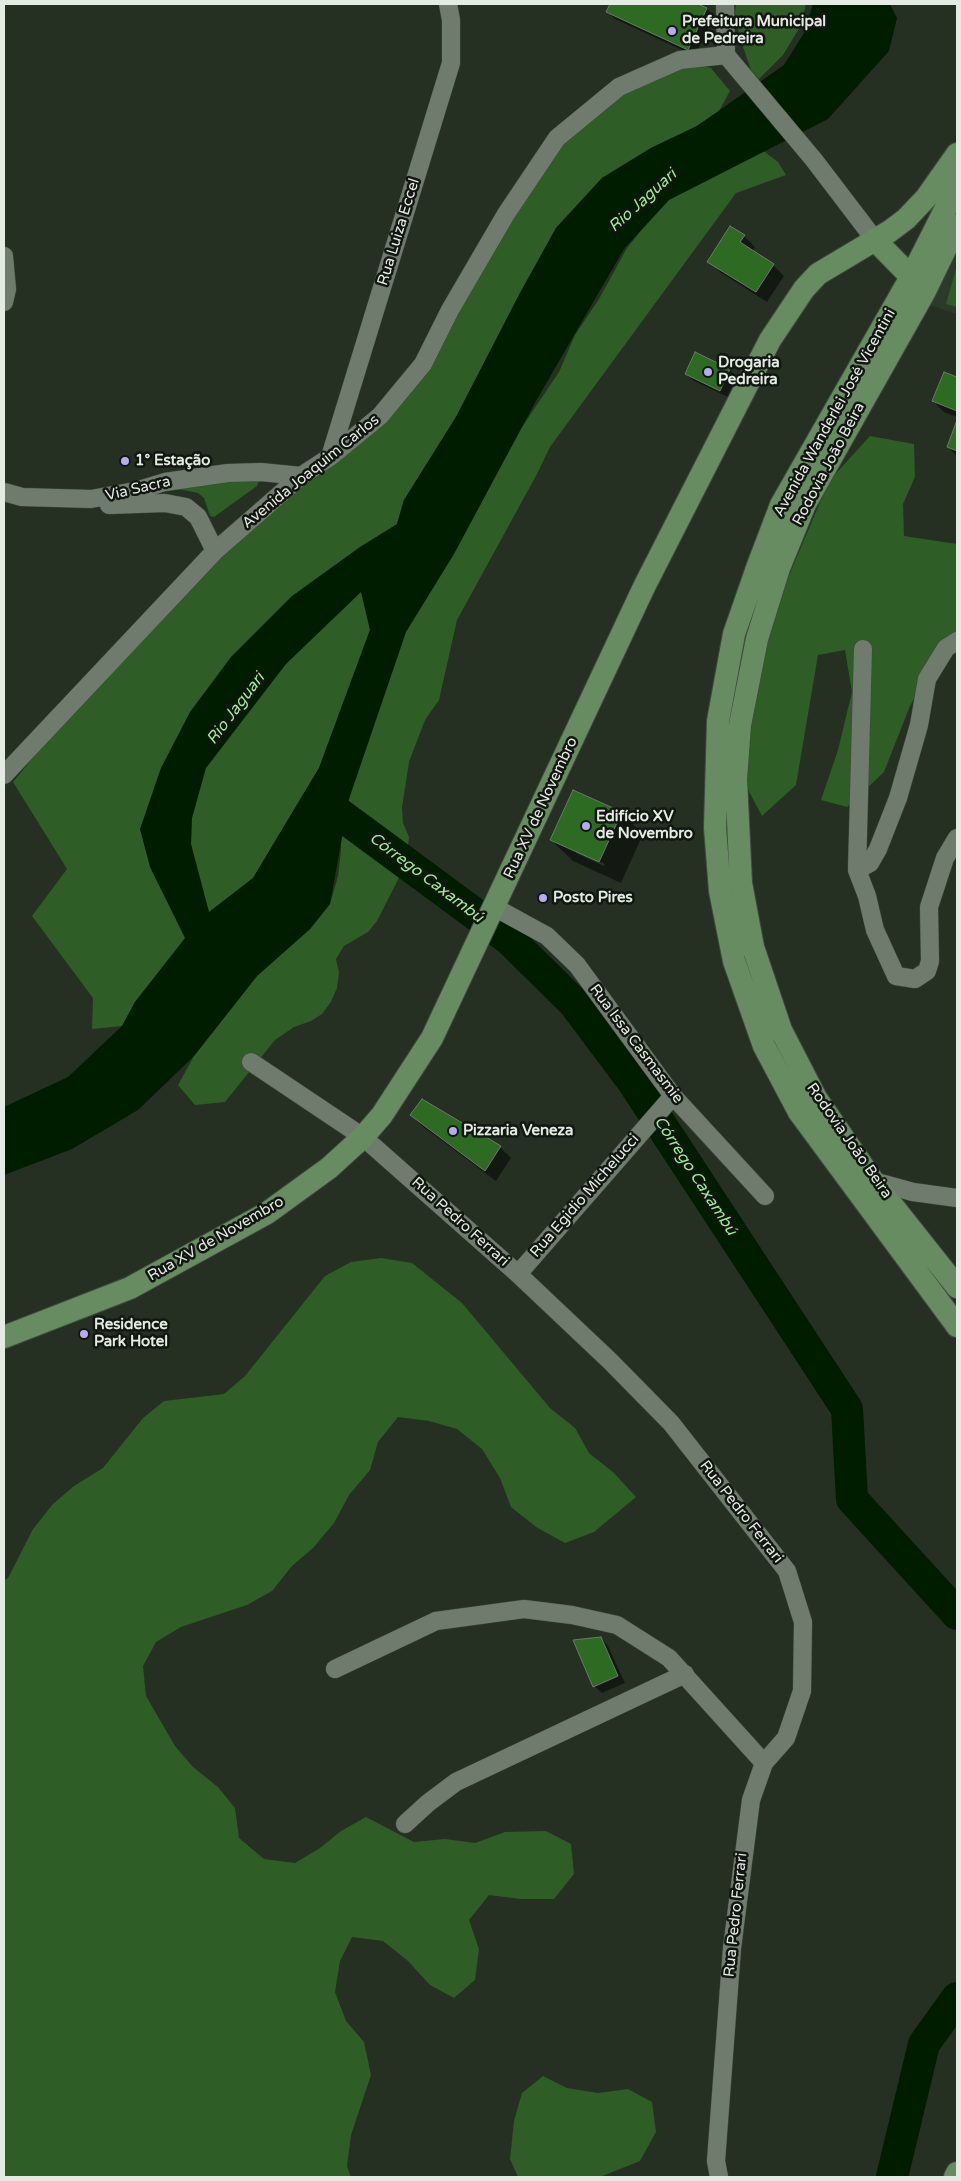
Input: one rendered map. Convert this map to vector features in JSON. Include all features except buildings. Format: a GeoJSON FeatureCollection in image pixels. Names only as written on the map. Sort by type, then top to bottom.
{"type":"FeatureCollection","features":[{"type":"Feature","properties":{"kind":"main road","name":"Rua XV de Novembro"},"geometry":{"type":"LineString","coordinates":[[4,1337],[130,1288],[267,1213],[329,1168],[363,1137],[382,1115],[432,1038],[644,587],[770,340],[804,289],[818,274],[906,219],[926,198],[957,154]]}},
{"type":"Feature","properties":{"kind":"main road","name":"Avenida Wanderlei José Vicentini"},"geometry":{"type":"LineString","coordinates":[[799,1112],[764,1046],[733,952],[720,891],[715,828],[718,721],[734,634],[781,505],[918,284],[957,186]]}},
{"type":"Feature","properties":{"kind":"main road","name":"Rodovia João Beira"},"geometry":{"type":"LineString","coordinates":[[957,225],[918,284],[804,504],[779,568],[757,639],[740,725],[736,780],[737,832],[745,901],[753,947],[781,1030],[816,1098],[873,1181],[957,1287]]}},
{"type":"Feature","properties":{"kind":"main road"},"geometry":{"type":"LineString","coordinates":[[875,240],[918,284]]}},
{"type":"Feature","properties":{"kind":"main road","name":"Rodovia João Beira"},"geometry":{"type":"LineString","coordinates":[[799,1112],[957,1326]]}},
{"type":"Feature","properties":{"kind":"main road"},"geometry":{"type":"LineString","coordinates":[[955,2177],[957,2173]]}},
{"type":"Feature","properties":{"kind":"street","name":"Rua Luiza Eccel"},"geometry":{"type":"LineString","coordinates":[[330,457],[451,63],[448,4]]}},
{"type":"Feature","properties":{"kind":"street"},"geometry":{"type":"LineString","coordinates":[[725,4],[726,55],[814,160],[875,240]]}},
{"type":"Feature","properties":{"kind":"street","name":"Avenida Joaquim Carlos"},"geometry":{"type":"LineString","coordinates":[[4,775],[215,551],[301,476],[330,457],[380,416],[424,364],[450,310],[506,214],[557,138],[619,87],[680,60],[726,55]]}},
{"type":"Feature","properties":{"kind":"street"},"geometry":{"type":"LineString","coordinates":[[4,256],[7,289],[4,302]]}},
{"type":"Feature","properties":{"kind":"street","name":"Via Sacra"},"geometry":{"type":"LineString","coordinates":[[4,492],[22,497],[101,502],[166,482],[228,473],[261,472],[301,476]]}},
{"type":"Feature","properties":{"kind":"street","name":"Via Sacra"},"geometry":{"type":"LineString","coordinates":[[4,500],[21,504],[101,502],[165,503],[186,506],[198,517],[215,551]]}},
{"type":"Feature","properties":{"kind":"street"},"geometry":{"type":"LineString","coordinates":[[857,870],[870,863],[878,850],[898,798],[919,725],[927,679],[946,648],[957,641]]}},
{"type":"Feature","properties":{"kind":"street"},"geometry":{"type":"LineString","coordinates":[[863,649],[857,870],[867,896],[875,930],[896,976],[915,979],[927,971],[930,961],[929,908],[946,858],[957,838]]}},
{"type":"Feature","properties":{"kind":"street","name":"Rua Issa Casmasmie"},"geometry":{"type":"LineString","coordinates":[[493,909],[547,936],[577,965],[669,1100],[765,1196]]}},
{"type":"Feature","properties":{"kind":"street","name":"Rua Pedro Ferrari"},"geometry":{"type":"LineString","coordinates":[[251,1062],[363,1137],[518,1274],[610,1361],[672,1423],[788,1571],[803,1622],[802,1691],[786,1738],[764,1763],[751,1800],[732,1948],[716,2161],[719,2177]]}},
{"type":"Feature","properties":{"kind":"street","name":"Rua Egidio Michelucci"},"geometry":{"type":"LineString","coordinates":[[518,1274],[669,1100]]}},
{"type":"Feature","properties":{"kind":"street"},"geometry":{"type":"LineString","coordinates":[[873,1181],[913,1192],[957,1198]]}},
{"type":"Feature","properties":{"kind":"street"},"geometry":{"type":"LineString","coordinates":[[335,1669],[436,1621],[524,1609],[572,1614],[617,1625],[669,1658],[764,1763]]}},
{"type":"Feature","properties":{"kind":"street"},"geometry":{"type":"LineString","coordinates":[[405,1824],[428,1802],[456,1782],[685,1674]]}},
{"type":"Feature","properties":{"kind":"shaded area"},"geometry":{"type":"Polygon","coordinates":[[[957,245],[957,314],[930,305],[957,245]]]}},
{"type":"Feature","properties":{"kind":"green space"},"geometry":{"type":"Polygon","coordinates":[[[736,4],[806,4],[800,27],[783,55],[759,79],[751,70],[740,38],[735,13],[736,4]]]}},
{"type":"Feature","properties":{"kind":"green space"},"geometry":{"type":"Polygon","coordinates":[[[690,63],[711,68],[730,91],[719,111],[697,126],[651,148],[602,178],[556,228],[456,417],[404,500],[397,524],[362,591],[370,630],[319,768],[253,878],[201,919],[135,1002],[122,1026],[92,1029],[93,998],[32,916],[67,869],[13,782],[89,690],[227,544],[384,419],[558,148],[625,93],[690,63]]]}},
{"type":"Feature","properties":{"kind":"green space"},"geometry":{"type":"Polygon","coordinates":[[[753,143],[778,162],[786,175],[736,193],[550,447],[457,620],[439,700],[425,720],[409,762],[402,808],[403,823],[409,837],[406,864],[377,921],[368,932],[344,946],[336,959],[339,972],[337,988],[331,1002],[322,1014],[311,1021],[294,1027],[275,1040],[225,1102],[195,1105],[178,1085],[194,1056],[257,976],[310,929],[330,904],[338,876],[341,851],[340,806],[396,627],[489,476],[559,372],[575,335],[599,299],[627,248],[665,200],[753,143]]]}},
{"type":"Feature","properties":{"kind":"green space"},"geometry":{"type":"Polygon","coordinates":[[[957,265],[957,307],[946,304],[957,265]]]}},
{"type":"Feature","properties":{"kind":"green space"},"geometry":{"type":"Polygon","coordinates":[[[870,436],[914,444],[915,477],[903,504],[904,536],[957,544],[957,637],[944,646],[910,706],[884,772],[847,807],[821,800],[838,750],[852,692],[845,650],[818,655],[796,785],[762,816],[733,761],[758,649],[829,481],[870,436]]]}},
{"type":"Feature","properties":{"kind":"green space"},"geometry":{"type":"Polygon","coordinates":[[[251,475],[259,481],[257,486],[214,517],[210,516],[204,498],[198,493],[178,489],[251,475]]]}},
{"type":"Feature","properties":{"kind":"green space"},"geometry":{"type":"Polygon","coordinates":[[[381,1258],[412,1263],[462,1303],[550,1408],[575,1428],[589,1453],[614,1473],[636,1497],[594,1532],[565,1543],[536,1527],[511,1507],[500,1478],[482,1449],[457,1429],[429,1421],[398,1417],[378,1442],[370,1470],[349,1495],[334,1523],[313,1548],[292,1566],[272,1591],[247,1605],[181,1627],[156,1642],[143,1666],[146,1696],[175,1746],[193,1767],[218,1787],[235,1808],[239,1838],[264,1859],[295,1863],[320,1848],[341,1831],[366,1817],[414,1842],[445,1839],[475,1843],[505,1832],[546,1831],[571,1844],[574,1874],[554,1899],[520,1899],[489,1895],[469,1920],[479,1949],[475,1980],[454,1998],[430,1985],[408,1961],[383,1941],[352,1937],[340,1961],[335,1992],[346,2021],[364,2042],[371,2075],[351,2135],[347,2166],[351,2177],[4,2177],[4,1580],[8,1578],[33,1529],[53,1504],[74,1486],[103,1468],[143,1418],[164,1401],[224,1394],[245,1376],[325,1276],[351,1262],[381,1258]]]}},
{"type":"Feature","properties":{"kind":"green space"},"geometry":{"type":"Polygon","coordinates":[[[543,2076],[567,2088],[598,2093],[628,2089],[652,2102],[656,2132],[640,2161],[600,2177],[518,2177],[510,2159],[514,2121],[522,2093],[543,2076]]]}},
{"type":"Feature","properties":{"kind":"water","name":"Rio Jaguari"},"geometry":{"type":"Polygon","coordinates":[[[813,4],[890,4],[897,18],[889,51],[828,119],[669,200],[624,249],[536,401],[454,554],[406,632],[349,799],[330,904],[310,929],[257,976],[194,1056],[138,1110],[72,1149],[4,1175],[4,1107],[68,1077],[122,1026],[135,1002],[185,938],[150,867],[140,829],[161,768],[190,712],[231,657],[292,596],[360,547],[397,524],[404,500],[456,417],[556,228],[602,178],[651,148],[697,126],[784,65],[804,33],[813,4]],[[361,592],[286,664],[206,768],[192,818],[191,844],[209,912],[253,878],[319,768],[370,630],[361,592]]]}},
{"type":"Feature","properties":{"kind":"waterway","name":"Córrego Caxambú"},"geometry":{"type":"LineString","coordinates":[[330,807],[509,939],[573,1002],[633,1082],[847,1409],[852,1499],[957,1614]]}},
{"type":"Feature","properties":{"kind":"waterway","name":"Córrego Caxambú"},"geometry":{"type":"LineString","coordinates":[[892,2177],[924,2044],[957,1998]]}},
{"type":"Feature","properties":{"kind":"place","name":"Prefeitura Municipal de Pedreira"},"geometry":{"type":"Point","coordinates":[672,31]}},
{"type":"Feature","properties":{"kind":"place","name":"Drogaria Pedreira"},"geometry":{"type":"Point","coordinates":[708,372]}},
{"type":"Feature","properties":{"kind":"place","name":"1° Estação"},"geometry":{"type":"Point","coordinates":[125,461]}},
{"type":"Feature","properties":{"kind":"place","name":"Edifício XV de Novembro"},"geometry":{"type":"Point","coordinates":[586,826]}},
{"type":"Feature","properties":{"kind":"place","name":"Posto Pires"},"geometry":{"type":"Point","coordinates":[543,898]}},
{"type":"Feature","properties":{"kind":"place","name":"Pizzaria Veneza"},"geometry":{"type":"Point","coordinates":[453,1131]}},
{"type":"Feature","properties":{"kind":"place","name":"Residence Park Hotel"},"geometry":{"type":"Point","coordinates":[84,1334]}}]}
